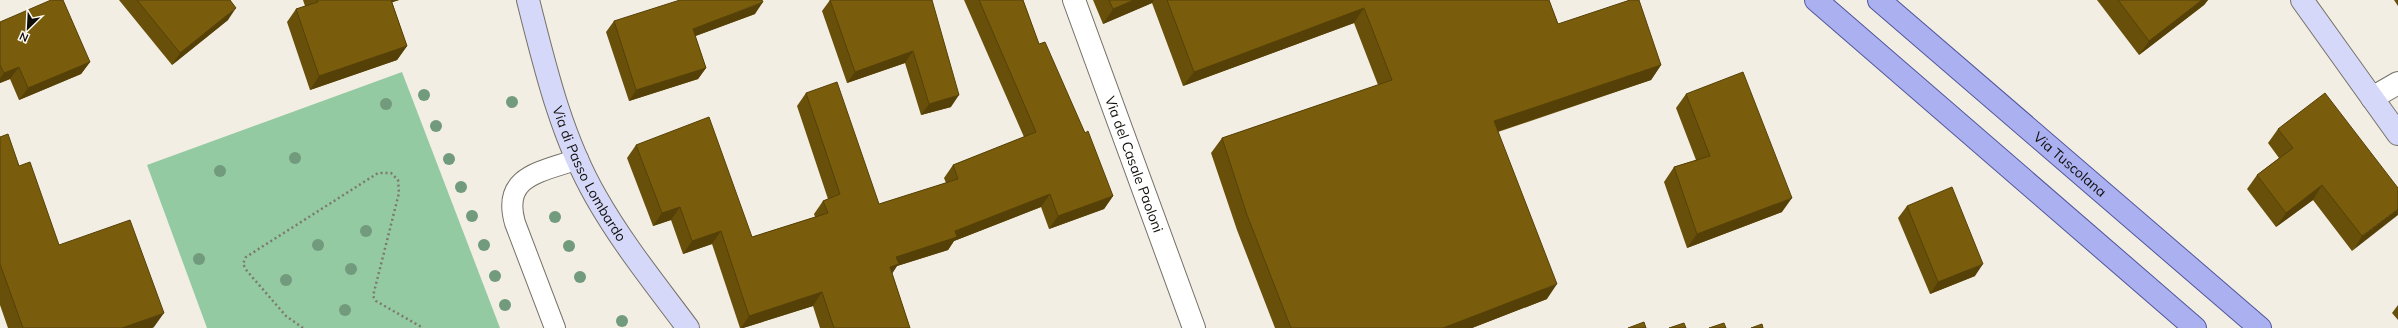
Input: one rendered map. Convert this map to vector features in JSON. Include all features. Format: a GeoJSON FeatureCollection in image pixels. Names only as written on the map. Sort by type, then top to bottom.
{"type":"FeatureCollection","features":[{"type":"Feature","properties":{"kind":"main road"},"geometry":{"type":"LineString","coordinates":[[1816,0],[2195,328]]}},
{"type":"Feature","properties":{"kind":"main road","name":"Via Tuscolana"},"geometry":{"type":"LineString","coordinates":[[1879,0],[2260,328]]}},
{"type":"Feature","properties":{"kind":"street","name":"Via di Passo Lombardo"},"geometry":{"type":"LineString","coordinates":[[528,0],[557,105],[578,159],[595,196],[612,224],[688,328]]}},
{"type":"Feature","properties":{"kind":"street","name":"Via del Casale Paoloni"},"geometry":{"type":"LineString","coordinates":[[1074,0],[1194,328]]}},
{"type":"Feature","properties":{"kind":"street"},"geometry":{"type":"LineString","coordinates":[[2302,0],[2398,134]]}},
{"type":"Feature","properties":{"kind":"street"},"geometry":{"type":"LineString","coordinates":[[2372,98],[2398,83]]}},
{"type":"Feature","properties":{"kind":"lane"},"geometry":{"type":"LineString","coordinates":[[555,328],[514,224],[510,208],[512,196],[519,184],[530,176],[578,159]]}},
{"type":"Feature","properties":{"kind":"path"},"geometry":{"type":"LineString","coordinates":[[303,328],[286,316],[248,271],[243,264],[246,256],[378,173],[391,173],[398,180],[399,193],[373,296],[376,301],[423,328]]}},
{"type":"Feature","properties":{"kind":"green space"},"geometry":{"type":"Polygon","coordinates":[[[402,72],[500,328],[207,328],[147,165],[402,72]]]}},
{"type":"Feature","properties":{"kind":"building"},"geometry":{"type":"Polygon","coordinates":[[[51,0],[63,0],[90,62],[28,88],[19,67],[4,73],[0,65],[0,22],[51,0]]]}},
{"type":"Feature","properties":{"kind":"building"},"geometry":{"type":"Polygon","coordinates":[[[137,0],[230,0],[236,8],[180,53],[137,0]]]}},
{"type":"Feature","properties":{"kind":"building"},"geometry":{"type":"Polygon","coordinates":[[[317,0],[391,0],[407,46],[319,76],[296,9],[318,2],[317,0]]]}},
{"type":"Feature","properties":{"kind":"building"},"geometry":{"type":"Polygon","coordinates":[[[680,0],[762,0],[763,2],[693,29],[706,68],[636,90],[614,21],[680,0]]]}},
{"type":"Feature","properties":{"kind":"building"},"geometry":{"type":"Polygon","coordinates":[[[830,0],[932,0],[959,95],[929,104],[913,51],[855,72],[830,0]]]}},
{"type":"Feature","properties":{"kind":"building"},"geometry":{"type":"Polygon","coordinates":[[[979,0],[1023,0],[1039,44],[1045,42],[1085,133],[1088,131],[1113,196],[1058,216],[1050,194],[955,231],[957,237],[896,257],[899,264],[890,267],[910,328],[834,328],[822,292],[749,316],[721,231],[692,241],[680,207],[662,213],[636,145],[709,117],[752,237],[828,213],[823,201],[840,194],[806,93],[837,82],[879,204],[958,179],[953,165],[1036,132],[979,0]]]}},
{"type":"Feature","properties":{"kind":"building"},"geometry":{"type":"Polygon","coordinates":[[[1109,0],[1134,0],[1113,9],[1109,0]]]}},
{"type":"Feature","properties":{"kind":"building"},"geometry":{"type":"Polygon","coordinates":[[[1167,0],[1549,0],[1558,24],[1630,0],[1639,0],[1661,65],[1494,121],[1557,284],[1443,328],[1291,328],[1247,215],[1222,138],[1392,80],[1364,8],[1194,72],[1167,0]]]}},
{"type":"Feature","properties":{"kind":"building"},"geometry":{"type":"Polygon","coordinates":[[[2118,0],[2202,0],[2149,41],[2118,0]]]}},
{"type":"Feature","properties":{"kind":"building"},"geometry":{"type":"Polygon","coordinates":[[[1743,72],[1792,198],[1697,234],[1674,167],[1710,156],[1686,94],[1743,72]]]}},
{"type":"Feature","properties":{"kind":"building"},"geometry":{"type":"Polygon","coordinates":[[[2325,93],[2398,188],[2398,209],[2362,236],[2322,185],[2286,213],[2257,175],[2293,148],[2278,129],[2325,93]]]}},
{"type":"Feature","properties":{"kind":"building"},"geometry":{"type":"Polygon","coordinates":[[[8,134],[19,166],[30,162],[59,245],[130,220],[164,313],[122,328],[23,328],[0,264],[0,137],[8,134]]]}},
{"type":"Feature","properties":{"kind":"building"},"geometry":{"type":"Polygon","coordinates":[[[1952,187],[1983,264],[1938,282],[1907,206],[1952,187]]]}},
{"type":"Feature","properties":{"kind":"building"},"geometry":{"type":"Polygon","coordinates":[[[1644,322],[1646,328],[1628,328],[1644,322]]]}},
{"type":"Feature","properties":{"kind":"building"},"geometry":{"type":"Polygon","coordinates":[[[1684,323],[1686,328],[1669,328],[1684,323]]]}},
{"type":"Feature","properties":{"kind":"building"},"geometry":{"type":"Polygon","coordinates":[[[1724,323],[1726,328],[1709,328],[1724,323]]]}},
{"type":"Feature","properties":{"kind":"building"},"geometry":{"type":"Polygon","coordinates":[[[1762,324],[1763,328],[1751,328],[1762,324]]]}}]}
